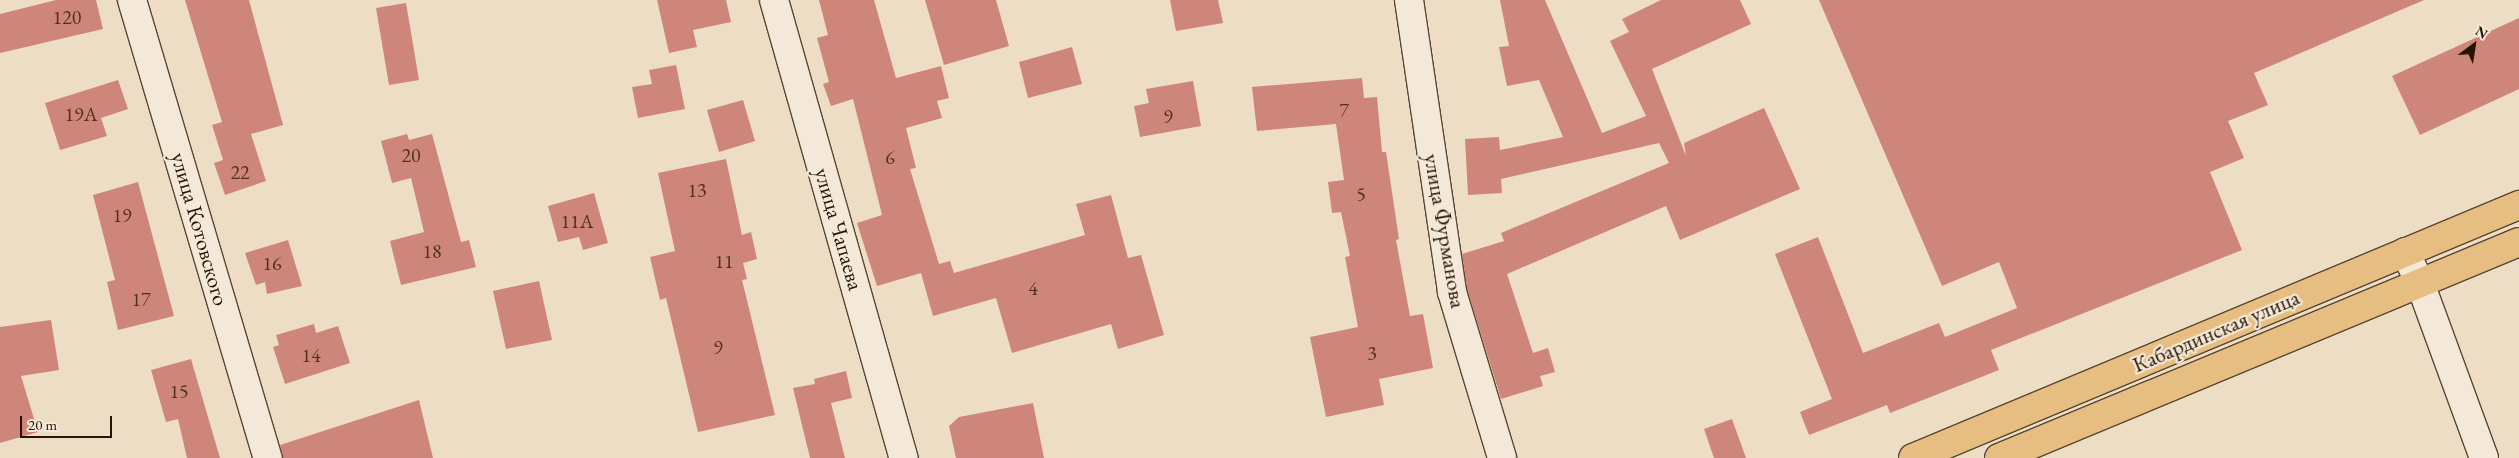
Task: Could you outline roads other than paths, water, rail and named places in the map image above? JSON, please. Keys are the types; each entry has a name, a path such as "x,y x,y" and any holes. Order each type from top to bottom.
{"main road":[{"name":"Кабардинская улица","path":"1913,458 2519,205"},
{"name":"Кабардинская улица","path":"2000,458 2519,242"}],"street":[{"name":"улица Котовского","path":"132,0 268,458"},
{"name":"улица Чапаева","path":"774,0 904,458"},
{"name":"улица Фурманова","path":"1408,0 1452,292 1502,458"},
{"path":"2405,252 2420,283 2484,458"}]}
